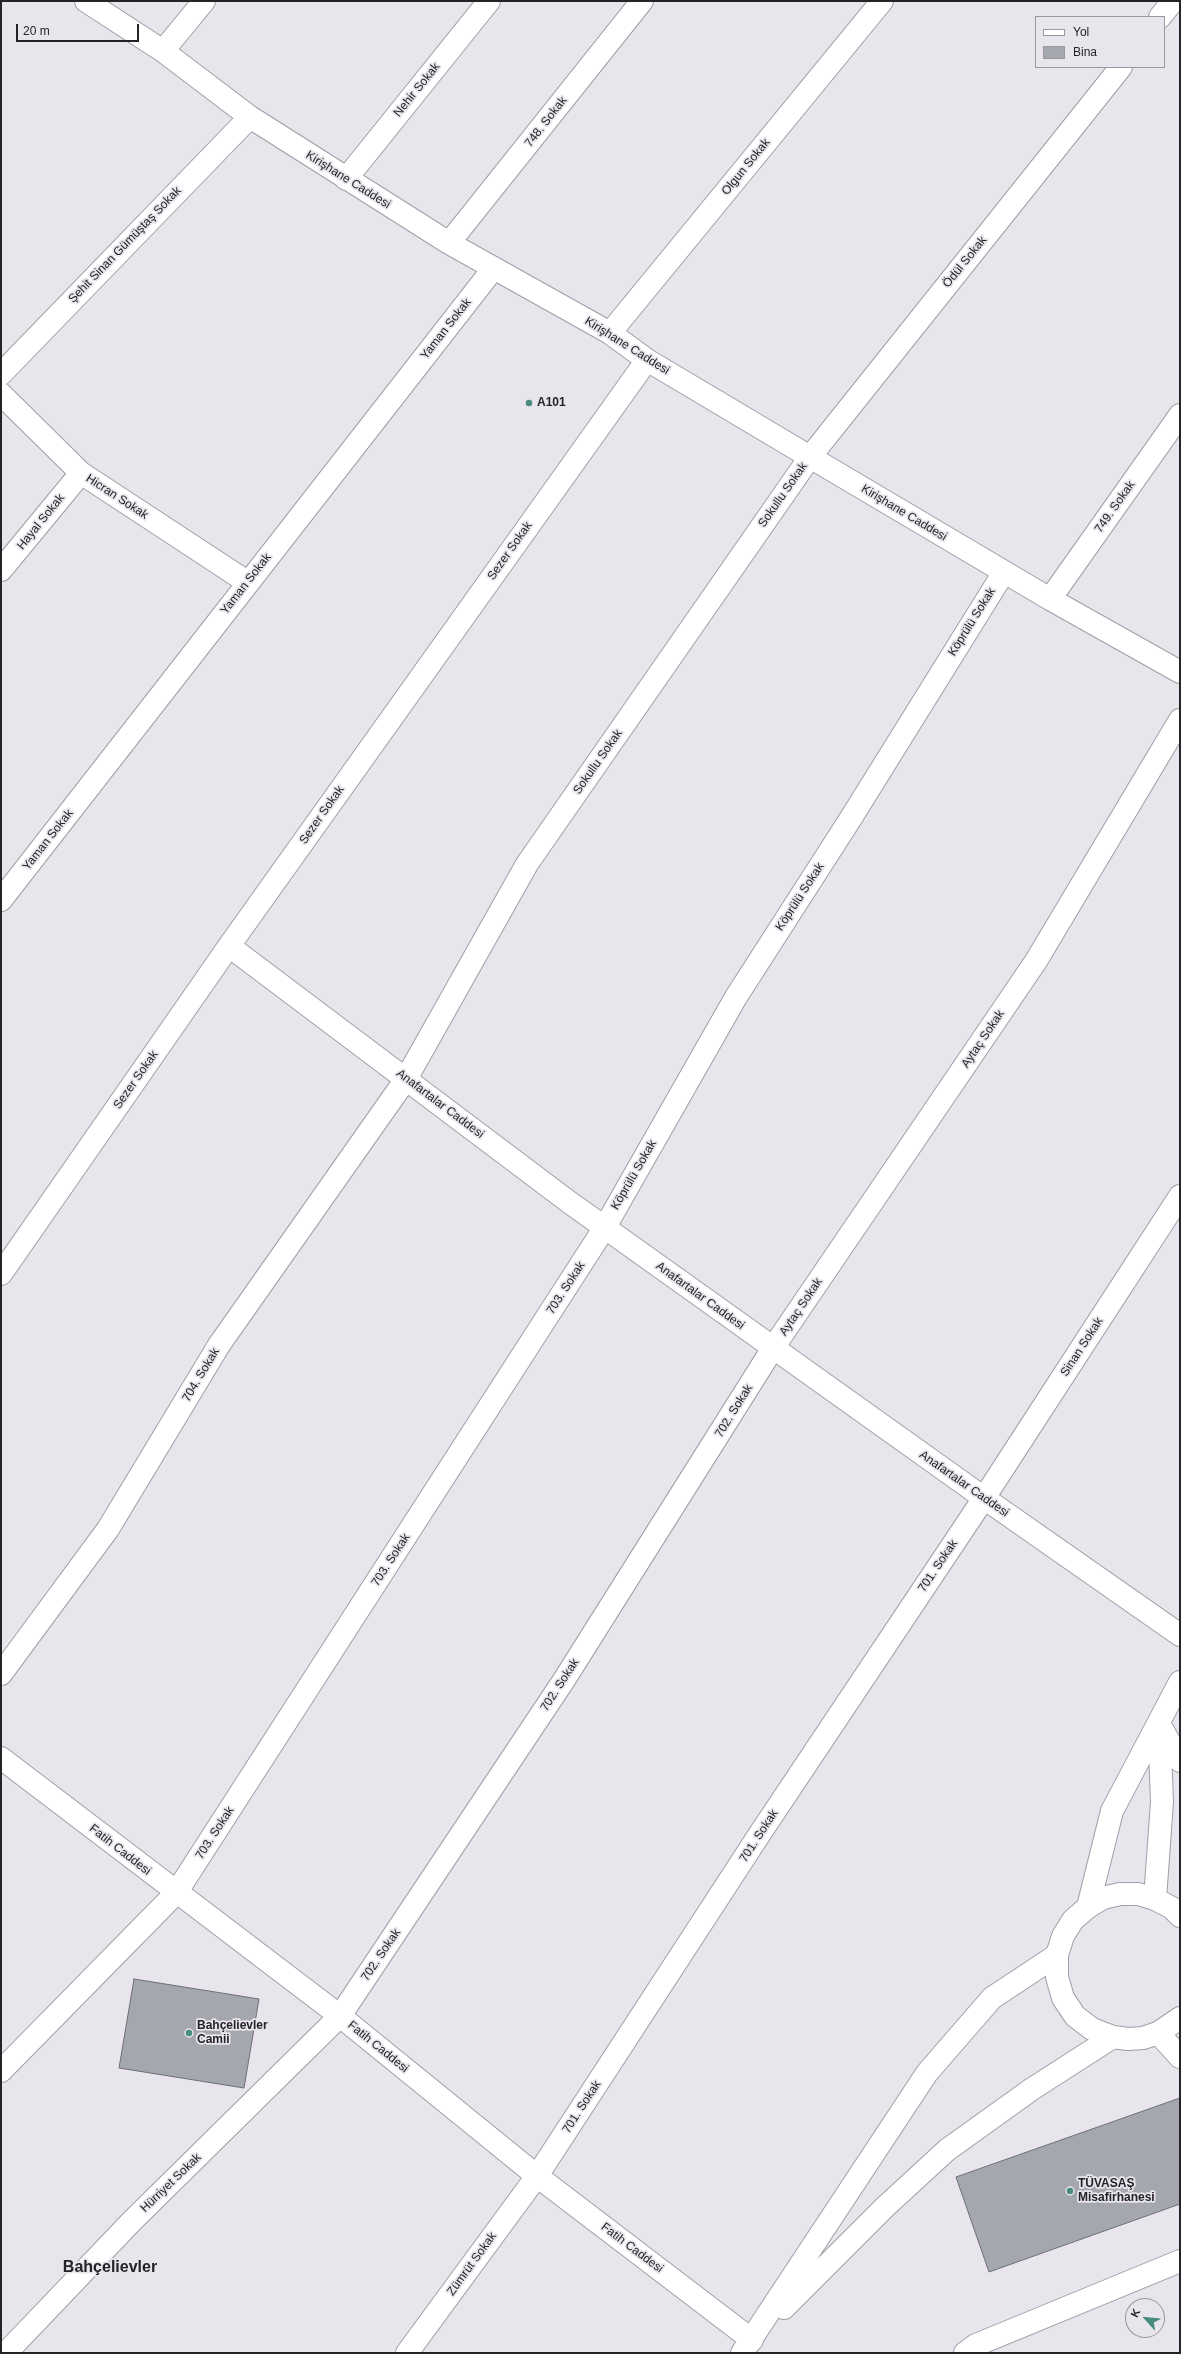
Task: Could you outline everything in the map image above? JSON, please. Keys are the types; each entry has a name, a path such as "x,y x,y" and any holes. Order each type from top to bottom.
{"street":[{"name":"Kirişhane Caddesi","path":"86,1 164,51 250,117 346,179 450,243 493,269 610,333 647,360 810,457 1050,599 1180,672"},
{"path":"164,51 204,1"},
{"name":"Nehir Sokak","path":"346,179 489,1"},
{"name":"748. Sokak","path":"450,243 642,1"},
{"name":"Olgun Sokak","path":"610,333 882,1"},
{"path":"1161,16 1173,1"},
{"name":"Ödül Sokak","path":"810,457 1120,68"},
{"name":"Şehit Sinan Gümüştaş Sokak","path":"1,374 250,117"},
{"name":"Yaman Sokak","path":"1,900 247,582 493,269"},
{"name":"Sezer Sokak","path":"1,1274 229,946 647,360"},
{"name":"Hicran Sokak","path":"1,394 81,473 247,582"},
{"name":"749. Sokak","path":"1050,599 1180,415"},
{"name":"Sokullu Sokak","path":"406,1079 527,864 810,457"},
{"name":"Hayal Sokak","path":"1,570 81,473"},
{"name":"Köprülü Sokak","path":"605,1227 736,997 851,818 1004,572"},
{"name":"Aytaç Sokak","path":"773,1348 1036,961 1180,720"},
{"name":"Anafartalar Caddesi","path":"229,946 605,1227 984,1498 1180,1635"},
{"name":"704. Sokak","path":"1,1674 108,1529 219,1345 406,1079"},
{"name":"Sinan Sokak","path":"984,1498 1180,1196"},
{"name":"703. Sokak","path":"1,2071 176,1893 605,1227"},
{"name":"702. Sokak","path":"340,2016 564,1680 773,1348"},
{"name":"701. Sokak","path":"537,2176 759,1835 984,1498"},
{"path":"1088,1907 1112,1811 1180,1682"},
{"path":"1158,1723 1180,1761"},
{"path":"1158,1723 1162,1802 1172,1907 1138,1894 1120,1894 1103,1898 1088,1907 1073,1920 1063,1936 1057,1955 1057,1977 1063,1998 1075,2016 1092,2029 1113,2037 1128,2039 1143,2038 1158,2033 1180,2018"},
{"name":"Fatih Caddesi","path":"3,1763 340,2016 747,2346"},
{"path":"747,2346 927,2074 992,1998 1057,1955"},
{"name":"Hürriyet Sokak","path":"6,2353 132,2221 340,2016"},
{"path":"1158,2033 1180,2057"},
{"path":"747,2346 885,2207 947,2150 1032,2090 1113,2037"},
{"name":"Zümrüt Sokak","path":"407,2353 537,2176"},
{"path":"965,2353 976,2345 1180,2261"}],"building":[{"name":"Bahçelievler Camii","path":"134,1979 259,1999 244,2088 119,2068"},
{"name":"TÜVASAŞ Misafirhanesi","path":"1180,2098 1180,2204 989,2272 956,2177"}],"place":[{"name":"A101","path":"529,403"},
{"name":"Bahçelievler Camii","path":"189,2033"},
{"name":"TÜVASAŞ Misafirhanesi","path":"1070,2191"}],"district":[{"name":"Bahçelievler","path":"110,2268"}]}
